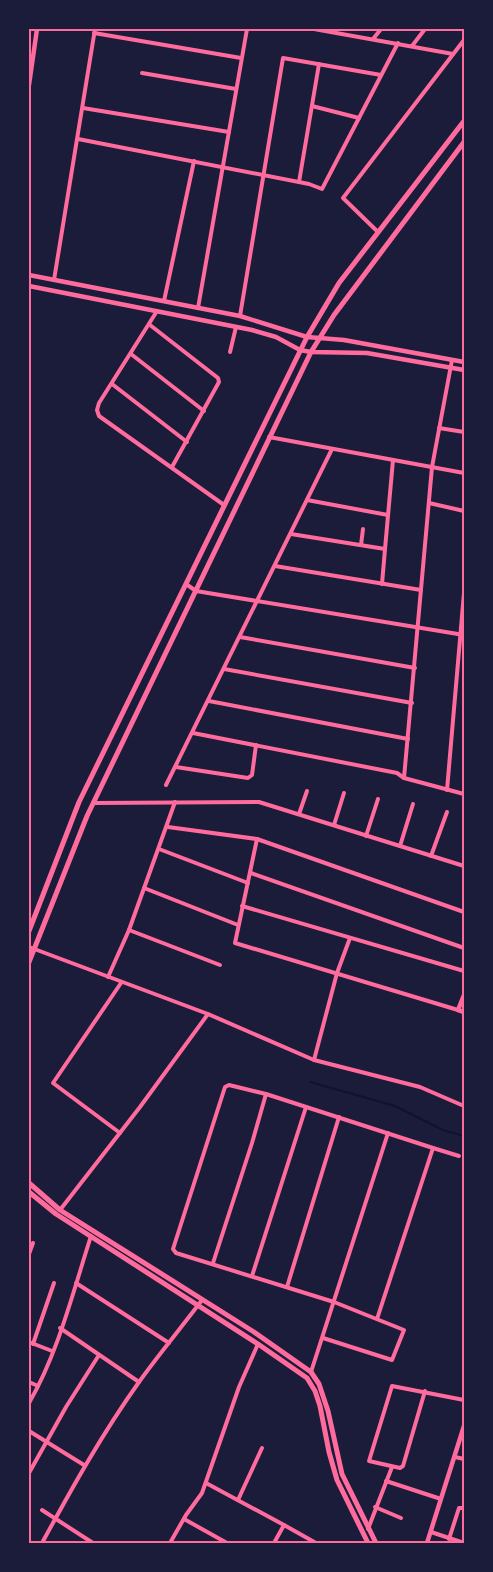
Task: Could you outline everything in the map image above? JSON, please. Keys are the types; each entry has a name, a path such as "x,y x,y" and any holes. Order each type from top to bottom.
{"main road":[{"path":"29,932 79,802 300,350 339,283 464,121"},
{"path":"29,962 31,948 93,803 311,352 345,299 464,142"},
{"path":"29,1183 60,1210 254,1332 311,1372 319,1384 328,1411 342,1474 376,1543"},
{"path":"29,1192 56,1214 258,1344 307,1378 316,1391 337,1480 368,1543"}],"street":[{"path":"29,84 37,29"},
{"path":"198,308 246,29"},
{"path":"314,29 329,30 453,54"},
{"path":"374,39 381,29"},
{"path":"412,46 425,29"},
{"path":"54,280 95,31 242,58"},
{"path":"378,232 343,198 464,40"},
{"path":"78,139 264,175 322,189 398,43"},
{"path":"240,316 283,58 381,75"},
{"path":"298,182 319,64"},
{"path":"142,73 236,89"},
{"path":"312,106 359,118"},
{"path":"83,108 229,132"},
{"path":"164,301 194,161"},
{"path":"29,275 240,316 307,337 321,337 464,362"},
{"path":"29,286 236,327 276,337 300,350 311,352 367,353 464,370"},
{"path":"157,311 150,325 99,403 97,410 99,416 224,505"},
{"path":"150,325 218,378 219,382 172,467"},
{"path":"230,352 236,327"},
{"path":"131,354 204,411"},
{"path":"404,778 432,467 452,360"},
{"path":"112,384 187,442"},
{"path":"439,428 464,432"},
{"path":"269,437 464,473"},
{"path":"166,785 332,449"},
{"path":"382,584 393,460"},
{"path":"307,500 388,514"},
{"path":"429,503 464,511"},
{"path":"361,545 363,529"},
{"path":"291,534 385,549"},
{"path":"275,566 421,590"},
{"path":"186,584 196,591 462,634"},
{"path":"447,790 462,634 464,593"},
{"path":"240,637 415,668"},
{"path":"224,669 412,703"},
{"path":"209,701 408,739"},
{"path":"193,733 397,773 404,778 464,794"},
{"path":"176,767 248,778 252,775 256,745"},
{"path":"299,814 308,791"},
{"path":"334,825 344,793"},
{"path":"366,836 378,799"},
{"path":"108,977 129,930 176,802"},
{"path":"93,803 259,802 464,866"},
{"path":"400,846 413,804"},
{"path":"432,856 447,812"},
{"path":"168,827 257,839 464,912"},
{"path":"257,839 235,943 464,1012"},
{"path":"159,849 248,883"},
{"path":"251,873 464,948"},
{"path":"144,888 238,924"},
{"path":"242,906 464,971"},
{"path":"129,930 220,965"},
{"path":"314,1060 337,973 350,938"},
{"path":"31,948 208,1014 314,1060 420,1087 464,1106"},
{"path":"120,1133 53,1083 121,983"},
{"path":"458,1010 464,996"},
{"path":"60,1210 208,1014"},
{"path":"322,1338 392,1360 404,1330 334,1302 176,1253 173,1249 225,1087 229,1085 266,1094 459,1156"},
{"path":"213,1263 266,1094"},
{"path":"252,1276 306,1107"},
{"path":"287,1287 338,1117"},
{"path":"311,1372 388,1133"},
{"path":"377,1319 433,1148"},
{"path":"29,1403 52,1351 91,1236"},
{"path":"29,1254 33,1243"},
{"path":"52,1351 31,1343 54,1283"},
{"path":"76,1283 169,1343"},
{"path":"42,1543 84,1465 139,1382 202,1300"},
{"path":"60,1328 139,1382"},
{"path":"170,1543 184,1519 197,1503 206,1483 239,1387 258,1344"},
{"path":"29,1473 100,1355"},
{"path":"29,1382 38,1386"},
{"path":"425,1391 403,1466 400,1468 371,1462 369,1459 390,1388 394,1385 425,1391 464,1400"},
{"path":"427,1543 464,1426"},
{"path":"29,1431 84,1465"},
{"path":"238,1500 262,1448"},
{"path":"455,1457 464,1459"},
{"path":"368,1529 392,1467"},
{"path":"386,1481 441,1499"},
{"path":"206,1483 316,1543"},
{"path":"375,1507 401,1518"},
{"path":"449,1538 459,1508 464,1508"},
{"path":"42,1510 93,1543"},
{"path":"184,1519 227,1543"},
{"path":"274,1543 284,1525"},
{"path":"431,1532 464,1543"},
{"path":"212,1543 216,1537"}],"waterway":[{"path":"310,1082 395,1106 443,1130 464,1136"}]}
